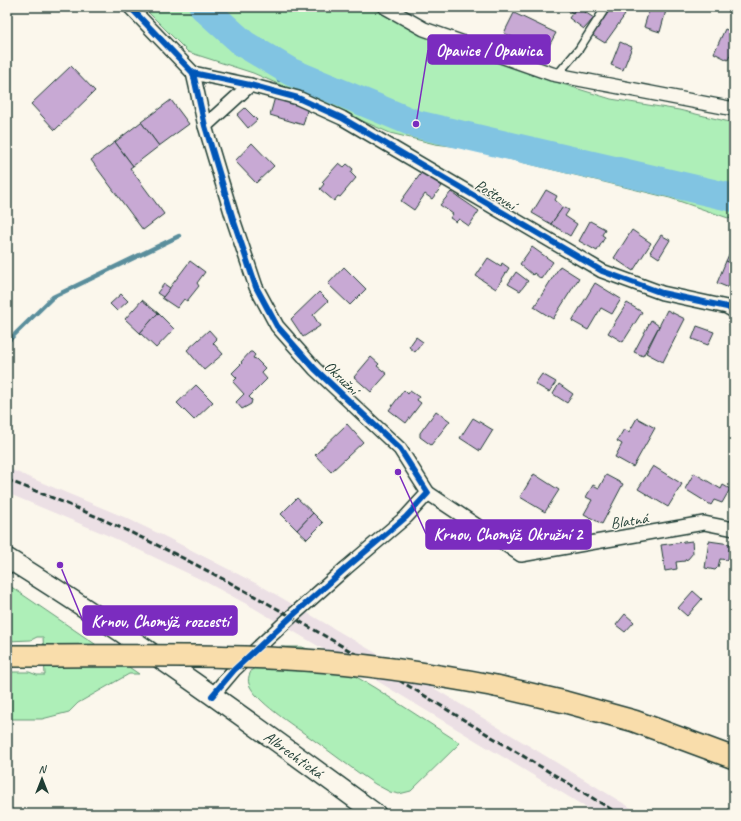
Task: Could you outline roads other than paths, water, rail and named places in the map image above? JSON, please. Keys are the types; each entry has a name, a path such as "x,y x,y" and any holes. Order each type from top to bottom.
{"main road":[{"name":"Albrechtická","path":"7,558 56,589 212,696 376,814"},
{"path":"7,656 225,656 298,660 403,670 496,686 565,702 634,722 734,758"}],"street":[{"path":"130,7 193,73"},
{"path":"385,7 424,29 557,75 734,109"},
{"name":"Poštovní","path":"193,73 250,85 298,98 342,118 602,271 662,293 727,307 734,310"},
{"name":"Okružní","path":"193,73 205,126 233,219 256,287 277,326 315,369 400,449 428,494"},
{"path":"205,126 250,85"},
{"path":"212,696 234,670 346,568 406,517 428,494"},
{"name":"Blatná","path":"428,494 521,555 704,524 734,529"}],"lane":[{"path":"557,75 579,49 606,7"}],"waterway":[{"path":"203,7 244,44 291,72 416,124 734,198"},
{"path":"279,80 291,72"},
{"path":"7,342 53,297 179,236"}],"railway":[{"path":"7,480 63,502 117,526 224,579 379,668 619,814"}],"place":[{"name":"Opavice / Opawica","path":"416,124"},
{"name":"Krnov, Chomýž, Okružní 2","path":"398,472"},
{"name":"Krnov, Chomýž, rozcestí","path":"60,565"}]}
